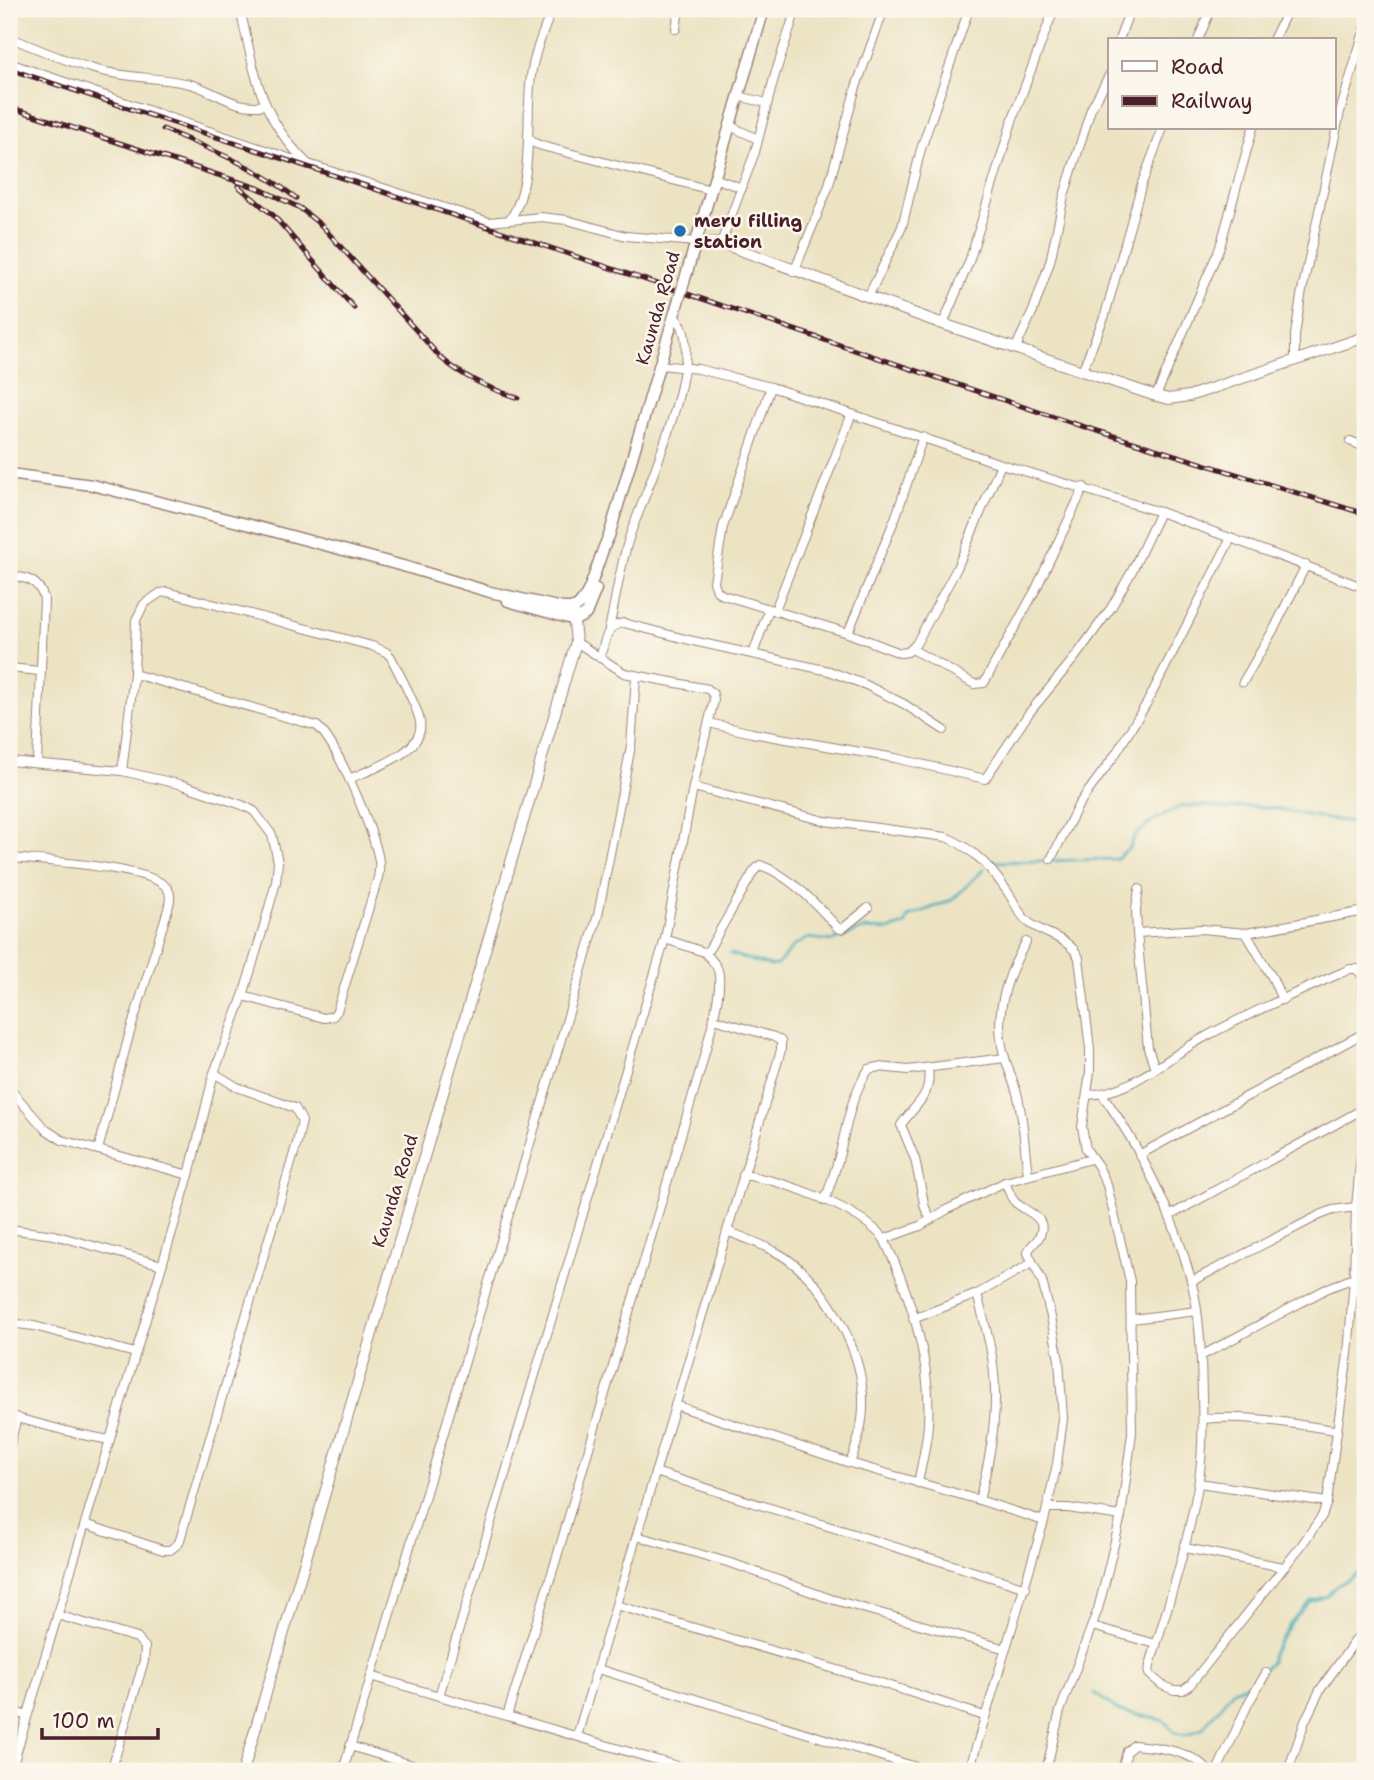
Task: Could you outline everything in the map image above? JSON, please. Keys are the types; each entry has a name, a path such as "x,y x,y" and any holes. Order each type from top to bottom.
{"main road":[{"name":"Kaunda Road","path":"575,620 583,617 589,610 607,554 609,536 764,9"},
{"path":"9,474 92,485 250,524 565,611 575,620"},
{"name":"Kaunda Road","path":"565,611 579,606 585,597 600,553 609,536"}],"street":[{"path":"240,9 257,84 265,105 282,136 308,164"},
{"path":"511,218 518,206 523,187 531,77 552,9"},
{"path":"676,29 679,9"},
{"path":"721,243 758,139 766,103 796,9"},
{"path":"794,272 828,188 856,87 884,9"},
{"path":"868,297 902,227 921,149 969,9"},
{"path":"943,324 969,262 1013,118 1054,9"},
{"path":"1120,38 1130,9"},
{"path":"1199,38 1211,9"},
{"path":"1274,38 1288,9"},
{"path":"1295,360 1295,335 1301,296 1340,112 1365,28"},
{"path":"9,37 95,69 189,84 211,90 221,99 241,106 265,105"},
{"path":"9,63 154,114 489,222 541,217 567,220 626,236 721,243 794,272 943,324 1169,399 1189,396 1365,337"},
{"path":"1015,349 1033,311 1050,262 1064,196 1091,109 1108,78"},
{"path":"738,96 766,103"},
{"path":"730,126 758,139"},
{"path":"1082,371 1105,315 1139,192 1162,130"},
{"path":"1156,396 1220,247 1252,130"},
{"path":"528,137 542,146 711,190"},
{"path":"714,178 742,188"},
{"path":"600,658 626,549 682,386 687,340 681,321 675,313"},
{"path":"660,365 739,378 771,387 851,416 1160,512 1365,589"},
{"path":"771,387 723,527 714,582 717,591 723,595 848,633 900,653 912,649 957,568 1001,464"},
{"path":"753,654 851,416"},
{"path":"848,633 902,502 923,437"},
{"path":"1350,440 1365,447"},
{"path":"912,649 974,684 984,683 1036,589 1084,488"},
{"path":"709,723 895,758 985,779 1028,713 1076,656 1111,608 1160,512"},
{"path":"1051,859 1079,804 1115,755 1148,701 1231,538"},
{"path":"1243,682 1306,565"},
{"path":"9,576 30,579 43,594 37,762"},
{"path":"122,771 134,674 136,620 144,604 160,593 167,592 380,649 391,657 419,719 420,732 409,749 349,779"},
{"name":"Kaunda Road","path":"243,1771 576,642 575,620"},
{"path":"609,629 624,623 829,671 848,677 904,704 944,730"},
{"path":"439,1696 665,939 693,787 714,700 711,691 624,673 576,642"},
{"path":"9,668 40,671"},
{"path":"134,674 317,726 324,732 349,779 376,848 380,868 337,1011 332,1016 324,1017 243,996"},
{"path":"343,1771 597,915 631,746 636,677"},
{"path":"9,761 122,771 183,785 242,805 254,811 272,835 278,862 276,882 243,996 214,1073 189,1175 11,1771"},
{"path":"693,787 825,821 946,837 975,852 999,881 1023,918 1076,950 1081,969 1090,1049 1082,1127 1086,1149 1107,1185 1130,1281 1132,1433 1121,1516 1092,1626 1060,1712 1046,1771"},
{"path":"9,858 70,863 128,872 162,883 170,894 168,909 97,1150"},
{"path":"704,952 711,948 754,871 760,865 776,872 811,900 838,928 842,929 868,908"},
{"path":"1139,889 1137,933 1148,1048 1155,1068"},
{"path":"1137,933 1202,929 1246,933 1365,911"},
{"path":"1246,933 1282,1000"},
{"path":"508,1716 714,1019 719,977 713,961 704,952 665,939"},
{"path":"1026,942 1014,962 1003,996 1000,1035 1018,1099 1028,1174"},
{"path":"1087,1095 1102,1094 1139,1080 1204,1037 1350,969 1357,970 1363,977 1365,1040"},
{"path":"576,1736 781,1050 781,1041 774,1037 714,1019"},
{"path":"1139,1155 1364,1033"},
{"path":"825,1201 840,1153 846,1121 869,1069 879,1067 908,1070 1005,1058"},
{"path":"928,1068 930,1081 926,1095 909,1111 901,1125 919,1170 925,1208 931,1219"},
{"path":"85,1524 163,1550 170,1550 179,1543 297,1143 302,1121 295,1108 237,1087 214,1073"},
{"path":"9,1088 45,1129 62,1140 189,1175"},
{"path":"1102,1094 1139,1155 1169,1216 1192,1281 1197,1311 1203,1419 1199,1483 1185,1548 1149,1674 1162,1685 1174,1690 1183,1690 1190,1685 1316,1525 1327,1502 1335,1430 1348,1354 1356,1207 1363,1164 1365,1110"},
{"path":"1169,1216 1365,1110"},
{"path":"884,1239 1005,1182 1091,1159"},
{"path":"743,1175 776,1181 825,1201 863,1219 884,1239 913,1319 927,1371 927,1436 918,1483"},
{"path":"969,1771 1044,1521 1057,1464 1063,1419 1059,1360 1045,1293 1042,1281 1028,1257 1028,1248 1040,1236 1042,1227 1039,1219 1014,1202 1005,1182"},
{"path":"1192,1281 1320,1215 1356,1207"},
{"path":"9,1228 54,1235 162,1265"},
{"path":"727,1231 786,1258 808,1278 839,1319 857,1362 863,1404 861,1430 850,1463"},
{"path":"913,1319 977,1294 1031,1263"},
{"path":"1201,1356 1316,1294 1354,1278"},
{"path":"977,1294 993,1365 995,1393 990,1448 979,1500"},
{"path":"1132,1319 1197,1311"},
{"path":"9,1322 33,1325 135,1353"},
{"path":"676,1405 850,1463 1044,1521"},
{"path":"9,1448 13,1416 110,1440"},
{"path":"1203,1419 1218,1417 1269,1421 1335,1430"},
{"path":"655,1472 1026,1588"},
{"path":"1199,1483 1327,1502"},
{"path":"1047,1508 1068,1508 1121,1516"},
{"path":"637,1536 734,1564 831,1599 1006,1649"},
{"path":"1185,1548 1283,1567"},
{"path":"616,1605 872,1680 984,1716"},
{"path":"58,1615 137,1638 145,1647 144,1661 111,1771"},
{"path":"1092,1626 1156,1644"},
{"path":"1288,1771 1305,1721 1320,1690 1365,1627"},
{"path":"598,1669 929,1771"},
{"path":"1217,1771 1249,1702 1266,1673"},
{"path":"371,1676 694,1771"},
{"path":"9,1710 27,1716"},
{"path":"1122,1771 1127,1751 1134,1745 1187,1756 1199,1761 1208,1771"},
{"path":"350,1746 432,1771"}],"waterway":[{"path":"992,862 1116,859 1152,821 1181,806 1272,808 1327,819 1365,823"},
{"path":"730,954 770,966 777,965 794,946 808,938 833,941 863,929 888,930 905,925 908,917 952,900 984,869"},
{"path":"1094,1693 1119,1711 1164,1721 1176,1733 1186,1735 1202,1729 1233,1690 1252,1682 1271,1662 1271,1655 1290,1624 1311,1601 1327,1596 1335,1587 1359,1572 1365,1558"}],"railway":[{"path":"9,69 1072,423 1365,514"},
{"path":"9,107 258,188 300,208 322,226 441,358 477,382 518,398"},
{"path":"163,129 248,167 296,198"},
{"path":"238,186 273,215 354,308"}],"place":[{"name":"meru filling station","path":"680,231"}]}
